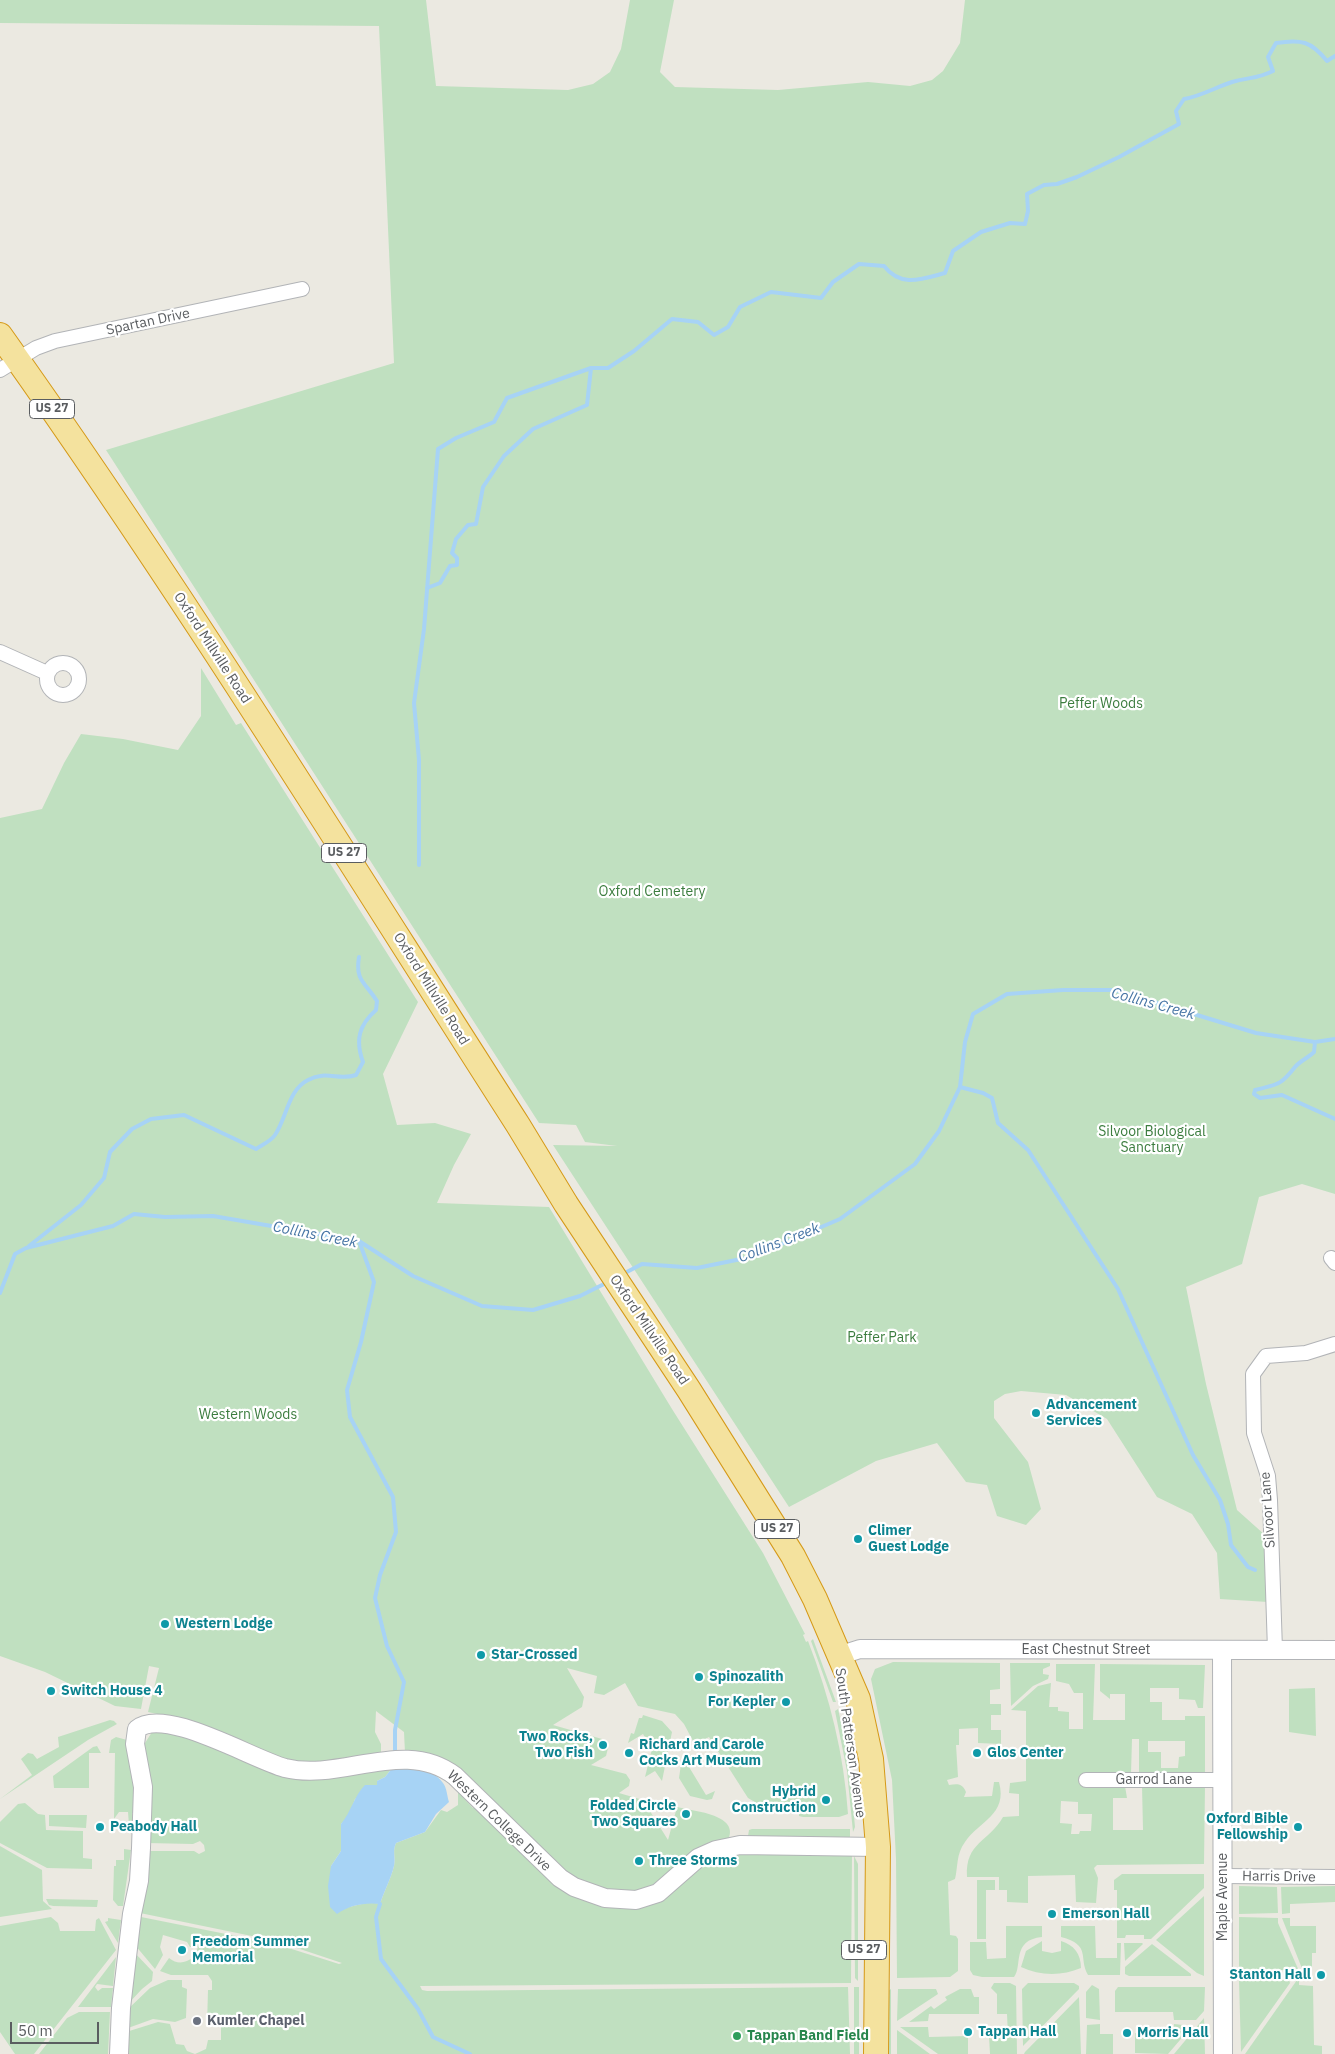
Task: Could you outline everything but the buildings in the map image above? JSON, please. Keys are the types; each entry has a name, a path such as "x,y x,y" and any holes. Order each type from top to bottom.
{"highway":[{"name":"Oxford Millville Road","path":"0,336 8,364 204,633 793,1556 815,1599 838,1656"},
{"name":"South Patterson Avenue","path":"838,1656 858,1699 871,1759 876,2054"},
{"name":"South Patterson Avenue","path":"864,2054 871,1847"}],"street":[{"name":"Spartan Drive","path":"8,364 36,348 55,341 302,289"},
{"path":"0,652 47,673"},
{"name":"Silvoor Lane","path":"1275,1650 1270,1500 1268,1476 1254,1433 1253,1374 1266,1356 1306,1353 1335,1344"},
{"name":"East Chestnut Street","path":"838,1656 860,1649 1335,1650"},
{"name":"Maple Avenue","path":"1222,1650 1223,2054"},
{"name":"Western College Drive","path":"119,2054 120,2008 140,1856 143,1787 136,1744 137,1729 143,1724 155,1722 176,1725 273,1764 303,1771 318,1772 411,1760 434,1764 455,1776 560,1878 574,1887 620,1901 647,1898 658,1893 698,1858 716,1850 740,1845 871,1847"},
{"name":"Garrod Lane","path":"1086,1780 1223,1780"},
{"name":"Harris Drive","path":"1223,1876 1335,1877"}],"green space":[{"path":"0,0 426,0 436,86 568,90 593,84 610,72 621,49 630,0 674,0 660,72 675,87 778,90 868,82 910,86 932,80 943,71 960,43 965,0 1335,0 1335,1194 1302,1184 1259,1197 1242,1264 1186,1287 1206,1384 1237,1510 1265,1535 1268,1602 1220,1599 1217,1553 1192,1514 1157,1497 1107,1419 1066,1395 1021,1391 1005,1394 994,1401 994,1418 1028,1462 1041,1509 1026,1525 997,1516 987,1485 966,1482 937,1443 876,1461 789,1507 553,1145 617,1146 585,1142 576,1125 539,1123 106,450 394,363 379,26 0,23"},
{"name":"Western Woods","path":"201,668 236,725 241,723 418,1002 383,1074 397,1125 435,1123 471,1134 454,1165 437,1203 549,1207 672,1409 763,1553 805,1634 803,1635 806,1642 808,1641 816,1662 835,1726 848,1814 839,1817 803,1817 799,1816 799,1806 760,1805 748,1798 709,1737 699,1742 693,1741 684,1724 675,1714 638,1706 625,1683 604,1695 594,1693 597,1676 567,1668 584,1697 582,1707 553,1725 602,1739 601,1746 608,1748 606,1756 591,1765 626,1774 630,1780 629,1786 619,1793 643,1800 668,1840 677,1807 712,1815 727,1824 730,1830 729,1838 653,1889 618,1895 572,1880 453,1766 405,1753 404,1732 376,1711 375,1732 381,1744 381,1753 368,1754 362,1759 298,1764 180,1719 148,1712 159,1668 149,1666 141,1709 115,1706 45,1672 0,1656 0,818 42,809 64,763 81,734 123,739 178,750 201,716"},
{"path":"813,1639 836,1702 833,1702 811,1641"},
{"path":"893,1662 1000,1663 1000,1689 990,1690 990,1704 1001,1704 1001,1715 991,1715 991,1730 1001,1730 1001,1744 978,1743 978,1728 959,1729 959,1745 956,1745 958,1777 947,1780 949,1785 957,1784 963,1787 966,1792 964,1797 992,1796 994,1782 999,1782 1001,1793 996,1810 962,1847 955,1879 948,1882 950,1935 956,1936 958,1939 958,1971 950,1977 897,1978 896,1859 892,1780 871,1679 875,1669"},
{"path":"1010,1663 1050,1663 1050,1666 1043,1669 1043,1674 1049,1675 1048,1679 1033,1686 1011,1706"},
{"path":"1056,1664 1095,1664 1093,1720 1125,1720 1125,1694 1110,1694 1110,1699 1100,1691 1100,1664 1205,1665 1203,1708 1198,1708 1195,1700 1179,1699 1179,1688 1150,1688 1150,1702 1162,1702 1162,1720 1185,1720 1185,1716 1205,1716 1205,1775 1139,1774 1139,1739 1132,1739 1131,1774 1125,1786 1127,1798 1113,1798 1113,1830 1143,1830 1142,1786 1205,1786 1204,1864 1097,1865 1094,1868 1098,1878 1096,1903 1076,1902 1075,1875 1028,1876 1028,1903 1007,1902 1007,1890 999,1890 999,1877 967,1877 967,1865 970,1856 979,1843 1003,1817 1019,1816 1019,1794 1009,1793 1010,1783 1026,1781 1026,1711 1011,1710 1038,1686 1051,1683 1049,1707 1058,1707 1058,1711 1069,1712 1069,1729 1083,1729 1083,1693 1074,1693 1069,1684 1056,1681","holes":["1148,1741 1185,1741 1185,1756 1179,1757 1178,1768 1161,1768 1161,1752 1148,1752","1061,1801 1078,1802 1078,1814 1092,1814 1091,1831 1080,1831 1079,1834 1071,1834 1072,1824 1060,1823"]},
{"path":"1315,1688 1316,1736 1289,1732 1289,1689"},
{"path":"838,1709 848,1753 855,1827 853,1832 847,1771 835,1711"},
{"path":"643,1715 662,1721 672,1732 662,1781 655,1771 645,1777 652,1749 643,1734 628,1743 631,1733 634,1734 639,1718 642,1718"},
{"path":"110,1720 117,1724 88,1740 0,1799 32,1775 21,1759 28,1753 33,1754 37,1759 59,1747 58,1737"},
{"path":"170,1730 268,1769 365,1773 374,1769 393,1767 385,1777 377,1781 377,1785 355,1799 350,1814 341,1824 341,1851 331,1866 345,1908 370,1902 380,1904 394,1866 396,1843 425,1832 441,1810 447,1812 458,1805 458,1792 473,1808 479,1808 501,1831 619,1906 726,1852 852,1853 851,1983 420,1986 422,1990 427,1991 848,1987 850,2054 195,2054 206,2049 208,2040 221,2040 221,2026 207,2025 208,1990 212,1990 212,1981 208,1975 171,1975 160,1971 169,1958 175,1962 188,1961 194,1957 198,1947 190,1947 187,1942 163,1935 160,1947 163,1955 155,1969 135,1945 141,1917 276,1944 339,1964 342,1963 276,1941 140,1913 145,1851 194,1851 199,1854 205,1851 204,1845 200,1841 193,1844 146,1843 145,1743 152,1732"},
{"path":"116,1737 127,1740 133,1762 137,1813 132,1813 132,1826 129,1826 128,1812 119,1812 114,1819 115,1753 109,1753 111,1740"},
{"path":"97,1746 101,1753 89,1753 89,1788 54,1788 53,1776"},
{"path":"687,1754 694,1756 686,1762 706,1795 715,1791 712,1799 707,1800 690,1796 679,1778 682,1757"},
{"path":"25,1803 38,1814 45,1815 46,1830 83,1831 83,1858 92,1859 92,1869 47,1868 0,1843 0,1822 18,1804"},
{"path":"49,1815 87,1815 86,1828 49,1826"},
{"path":"850,1829 850,1841 748,1836 749,1830"},
{"path":"0,1846 42,1870 43,1901 52,1909 0,1917"},
{"path":"124,1849 131,1850 123,1906 118,1906 113,1900 114,1866 116,1866 116,1860 124,1860"},
{"path":"854,1856 858,1864 858,1981 855,1978"},
{"path":"1122,1874 1204,1874 1204,1888 1151,1939 1144,1939 1144,1935 1126,1935 1125,1938 1117,1938 1117,1890 1114,1890 1114,1880"},
{"path":"977,1880 995,1880 995,1890 986,1890 986,1939 977,1939"},
{"path":"1239,1886 1277,1887 1278,1913 1239,1914"},
{"path":"1335,1886 1335,1902 1290,1904 1290,1913 1282,1914 1281,1887"},
{"path":"1204,1896 1204,1976 1197,1973 1156,1940"},
{"path":"46,1899 98,1900 97,1907 53,1906 49,1905"},
{"path":"51,1917 58,1923 60,1931 95,1931 96,1920 99,1918 116,1950 34,2054 15,2054 0,2032 0,1926"},
{"path":"1239,1917 1278,1918 1278,1923 1299,1971 1299,1976 1284,1976 1284,1970 1251,1970 1251,1976 1239,1976"},
{"path":"108,1918 121,1920 118,1943 105,1922 108,1921"},
{"path":"1282,1918 1290,1918 1290,1926 1316,1926 1316,1953 1312,1953 1312,1969 1303,1971"},
{"path":"1006,1926 1042,1926 1042,1937 1032,1939 1022,1948 1017,1972 1014,1977 982,1977 973,1975 970,1970 970,1942 986,1942 987,1959 1006,1958"},
{"path":"1061,1926 1095,1926 1096,1958 1117,1958 1117,1943 1121,1943 1120,1975 1088,1975 1081,1948 1071,1940 1061,1937"},
{"path":"1042,1941 1042,1951 1052,1953 1061,1951 1061,1941 1070,1945 1078,1954 1081,1968 1059,1974 1051,1974 1021,1967 1026,1951"},
{"path":"1124,1943 1142,1943 1143,1944 1125,1961"},
{"path":"1152,1944 1191,1974 1191,1976 1129,1976 1125,1974 1125,1967"},
{"path":"134,1952 153,1972 152,1981 128,2004"},
{"path":"116,1957 113,1986 97,1984 95,1987 98,1991 102,1988 113,1988 111,2007 78,2007"},
{"path":"168,1980 182,1980 182,1987 187,1989 186,2018 175,2022 153,2019 128,2028 127,2010 150,1988"},
{"path":"1239,1980 1289,1980 1290,1983 1241,2052"},
{"path":"1297,1980 1299,1980 1299,1985 1313,1986 1314,2045 1322,2046 1322,2054 1245,2054"},
{"path":"994,1983 1010,1983 1016,1986 1017,2054 990,2054 989,2036 1008,2036 1007,2014 997,2014 997,1994 991,1988"},
{"path":"1028,1983 1074,1983 1079,1986 1079,1989 1023,2046 1022,1989"},
{"path":"1092,1985 1099,1989 1100,2020 1086,2018 1086,1992"},
{"path":"854,1987 859,1987 859,2054 854,2054"},
{"path":"1118,1987 1205,1987 1204,2011 1196,2020 1174,2020 1173,2012 1115,2012 1115,1991"},
{"path":"891,1989 891,2054 881,2054 885,1993"},
{"path":"898,1989 936,1989 938,1994 897,2021"},
{"path":"960,1989 971,1989 974,1997 979,1997 979,2014 929,2014 928,2021 909,2022 931,2006 934,2009 947,2000 945,1997"},
{"path":"1079,1997 1081,2054 1024,2054 1025,2052"},
{"path":"79,2012 110,2012 108,2054 39,2054 67,2018"},
{"path":"1204,2018 1205,2054 1174,2054"},
{"path":"158,2022 170,2024 176,2044 184,2045 187,2051 195,2054 125,2054 126,2032"},
{"path":"1100,2024 1100,2034 1113,2034 1113,2054 1086,2054 1087,2025"},
{"path":"1174,2024 1192,2026 1168,2054 1135,2053 1135,2033 1174,2033"},
{"path":"900,2027 928,2027 929,2037 968,2036 968,2054 938,2054"},
{"path":"897,2030 930,2054 897,2054"}],"water":[{"path":"393,1767 420,1769 433,1774 444,1785 449,1802 436,1814 425,1832 396,1843 394,1866 380,1904 358,1905 347,1908 337,1914 330,1907 328,1886 331,1866 341,1851 341,1824 365,1785 377,1785 377,1781 385,1777"}],"waterway":[{"path":"419,865 419,760 414,703 424,629 438,449 456,438 494,422 507,398 591,368 608,368 634,351 672,319 698,322 714,335 728,327 740,307 771,292 821,298 833,282 859,264 884,266 897,277 912,280 945,273 953,251 981,232 1010,223 1025,224 1028,211 1027,194 1044,185 1057,184 1077,177 1119,157 1179,124 1176,111 1184,99 1197,96 1232,82 1257,77 1273,71 1268,57 1276,43 1292,41 1305,43 1316,49 1327,61 1335,56"},
{"path":"427,588 440,583 450,566 457,565 457,558 452,553 456,539 468,525 476,524 483,487 504,456 533,429 587,405 591,368"},
{"path":"29,1246 81,1205 104,1178 110,1152 132,1129 151,1119 184,1115 256,1149 275,1135 292,1097 301,1084 321,1076 350,1077 356,1075 363,1062 359,1047 360,1033 366,1021 376,1010 377,1001 362,981 358,971 359,957"},
{"name":"Collins Creek","path":"623,1274 642,1264 697,1268 751,1257 840,1219 915,1164 939,1131 960,1087 965,1042 973,1014 1007,994 1063,990 1115,990 1256,1033 1315,1042 1335,1039"},
{"path":"1315,1042 1314,1052 1297,1065 1286,1078 1274,1085 1255,1090 1254,1094 1260,1098 1282,1095 1335,1119"},
{"path":"960,1087 983,1093 992,1098 998,1123 1028,1150 1118,1289 1193,1455 1220,1500 1228,1524 1231,1545 1248,1567 1255,1570"},
{"name":"Collins Creek","path":"0,1293 15,1254 26,1248 113,1226 134,1214 165,1217 213,1216 359,1241 413,1276 482,1306 533,1310 580,1296 608,1282"},
{"path":"359,1241 374,1282 361,1342 347,1390 350,1417 393,1497 396,1532 380,1575 375,1598 387,1646 404,1682 395,1730 395,1756"},
{"path":"380,1904 376,1917 381,1959 418,2009 433,2037 470,2054"}],"place":[{"name":"Advancement Services","path":"1036,1413"},
{"name":"Climer Guest Lodge","path":"858,1539"},
{"name":"Western Lodge","path":"165,1624"},
{"name":"Star-Crossed","path":"481,1655"},
{"name":"Spinozalith","path":"699,1677"},
{"name":"Switch House 4","path":"51,1691"},
{"name":"For Kepler","path":"786,1702"},
{"name":"Two Rocks, Two Fish","path":"603,1745"},
{"name":"Richard and Carole Cocks Art Museum","path":"629,1753"},
{"name":"Glos Center","path":"977,1753"},
{"name":"Hybrid Construction","path":"826,1800"},
{"name":"Folded Circle Two Squares","path":"686,1814"},
{"name":"Peabody Hall","path":"100,1827"},
{"name":"Oxford Bible Fellowship","path":"1298,1827"},
{"name":"Three Storms","path":"639,1861"},
{"name":"Emerson Hall","path":"1052,1914"},
{"name":"Freedom Summer Memorial","path":"182,1950"},
{"name":"Stanton Hall","path":"1321,1975"},
{"name":"Kumler Chapel","path":"197,2021"},
{"name":"Tappan Hall","path":"968,2032"},
{"name":"Morris Hall","path":"1127,2033"},
{"name":"Tappan Band Field","path":"737,2036"}],"park label":[{"name":"Peffer Woods","path":"1101,704"},
{"name":"Oxford Cemetery","path":"652,892"},
{"name":"Silvoor Biological Sanctuary","path":"1152,1140"},
{"name":"Peffer Park","path":"882,1338"}]}
